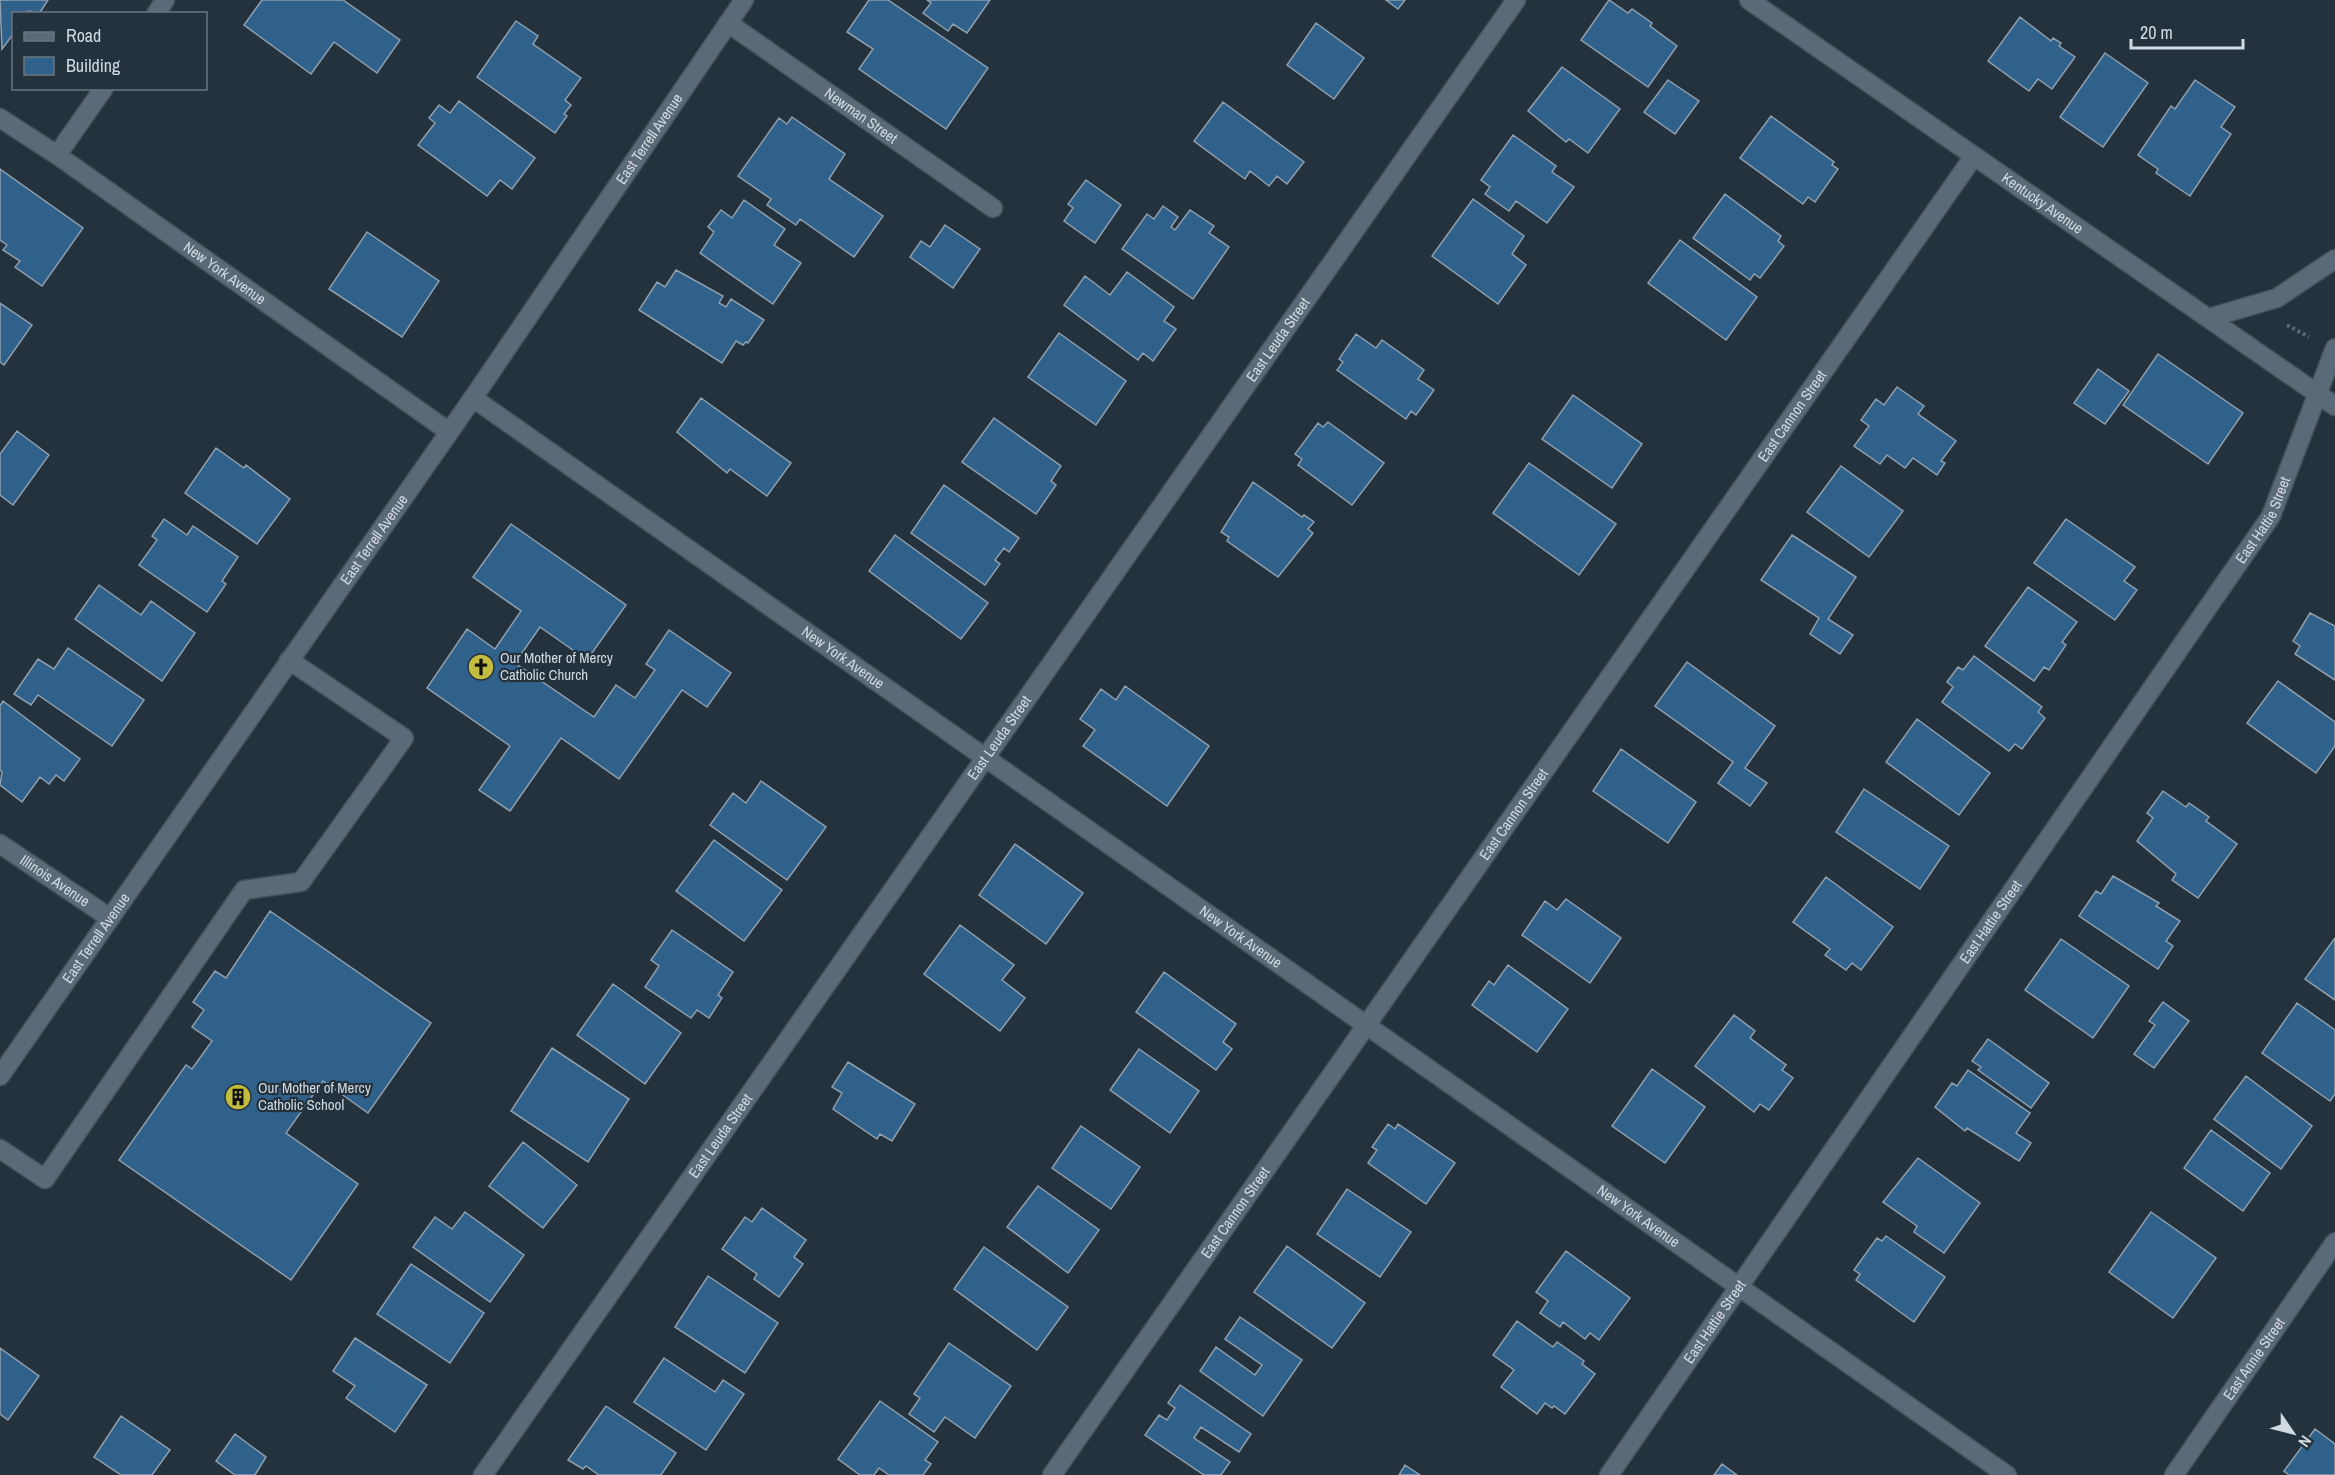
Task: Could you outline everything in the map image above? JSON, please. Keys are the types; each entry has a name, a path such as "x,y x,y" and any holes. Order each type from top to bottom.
{"street":[{"name":"East Terrell Avenue","path":"0,1076 473,398 744,0"},
{"name":"East Leuda Street","path":"483,1475 1516,0"},
{"name":"Kentucky Avenue","path":"1749,0 2335,406"},
{"name":"Newman Street","path":"728,23 993,208"},
{"path":"57,155 103,90"},
{"name":"New York Avenue","path":"0,118 57,155 448,431"},
{"name":"East Cannon Street","path":"1052,1475 1974,156"},
{"path":"2209,318 2277,298 2335,259"},
{"name":"East Hattie Street","path":"1609,1475 2271,516 2335,348"},
{"name":"New York Avenue","path":"473,398 2007,1475"},
{"path":"0,1149 45,1179 244,890 301,882 404,738 289,660"},
{"name":"Illinois Avenue","path":"0,844 110,918"},
{"name":"East Annie Street","path":"2174,1475 2335,1242"}],"building":[{"path":"0,0 48,0 40,12 12,12 12,36 2,49"},
{"path":"262,0 343,0 400,40 377,73 334,42 311,74 244,25"},
{"path":"869,0 888,0 988,68 946,129 859,69 873,49 847,32"},
{"path":"927,0 990,0 967,33 953,24 948,31 923,13 931,3"},
{"path":"1386,0 1405,0 1398,9"},
{"path":"1609,0 1628,13 1632,9 1652,23 1650,26 1677,46 1648,87 1581,40"},
{"path":"2020,17 2051,41 2053,38 2061,43 2059,46 2075,57 2052,89 2038,79 2029,91 1988,61"},
{"path":"516,21 538,36 533,44 581,78 565,100 571,105 564,114 567,116 555,133 477,77"},
{"path":"1316,23 1364,58 1334,99 1287,65"},
{"path":"2105,53 2148,83 2103,147 2060,117"},
{"path":"1562,67 1620,109 1588,153 1569,139 1566,142 1528,111"},
{"path":"1668,80 1699,101 1675,134 1644,112"},
{"path":"2195,80 2235,107 2221,127 2231,134 2190,196 2156,173 2158,169 2138,155 2171,106 2175,109"},
{"path":"459,101 535,158 512,189 500,180 487,196 418,145 435,123 429,118 439,105 450,113"},
{"path":"1223,102 1304,162 1287,184 1277,176 1269,186 1250,171 1245,179 1194,141"},
{"path":"1771,116 1834,162 1832,165 1838,169 1815,202 1808,197 1803,204 1740,158"},
{"path":"792,117 845,154 829,179 883,216 854,257 800,219 796,225 767,205 771,199 738,176 779,118 787,124"},
{"path":"1513,135 1556,166 1552,172 1574,187 1547,223 1516,201 1509,211 1485,194 1490,187 1481,180"},
{"path":"0,169 83,228 42,286 15,267 20,261 3,250 7,245 0,240"},
{"path":"1086,180 1121,205 1095,243 1064,221 1073,208 1068,204"},
{"path":"1725,194 1781,236 1778,241 1784,246 1760,278 1754,274 1750,280 1693,238"},
{"path":"1473,199 1524,236 1512,254 1526,265 1498,304 1432,256"},
{"path":"744,200 785,229 774,245 801,263 773,304 700,253 714,232 708,227 721,210 732,218"},
{"path":"1163,206 1178,217 1171,227 1175,230 1190,210 1214,226 1209,233 1229,247 1193,299 1122,249 1147,214 1154,219"},
{"path":"945,225 980,249 953,288 910,257 921,241 930,247"},
{"path":"367,232 439,281 402,337 329,289"},
{"path":"1680,240 1757,297 1726,340 1648,283"},
{"path":"676,270 723,296 719,303 726,307 731,299 764,320 748,343 743,345 736,341 722,363 639,310 657,282 665,287"},
{"path":"1127,272 1174,307 1164,321 1176,329 1153,361 1143,353 1138,360 1064,305 1085,276 1110,295"},
{"path":"0,303 32,325 4,365 0,362"},
{"path":"1059,333 1126,381 1096,425 1028,377"},
{"path":"1356,334 1376,348 1382,340 1424,370 1418,379 1434,390 1416,415 1411,411 1406,419 1337,370 1343,362 1339,359"},
{"path":"2158,354 2243,413 2208,464 2123,405"},
{"path":"2098,369 2129,391 2105,424 2074,403"},
{"path":"1897,387 1924,406 1918,414 1956,441 1941,461 1945,463 1937,475 1913,458 1905,468 1887,455 1880,464 1854,446 1869,426 1861,420 1876,399 1884,405"},
{"path":"1573,395 1642,444 1612,488 1542,439"},
{"path":"701,398 791,463 767,496 730,469 727,473 677,432"},
{"path":"994,418 1061,466 1051,481 1056,485 1036,514 962,462"},
{"path":"1328,422 1384,463 1352,505 1298,465 1302,459 1295,454 1318,423 1323,427"},
{"path":"17,431 49,455 13,505 0,495 0,454"},
{"path":"216,448 244,468 246,465 290,499 257,544 185,493"},
{"path":"1529,463 1616,524 1579,575 1493,513"},
{"path":"1841,466 1903,511 1869,557 1807,512"},
{"path":"1253,482 1302,517 1304,515 1314,522 1308,529 1313,533 1278,577 1227,541 1229,537 1221,532"},
{"path":"944,485 1019,538 1009,552 1004,548 995,560 1000,564 985,585 911,533"},
{"path":"164,519 187,535 193,526 238,557 222,581 226,584 207,612 139,565 157,540 152,536"},
{"path":"2066,519 2135,567 2124,581 2137,590 2115,620 2034,563"},
{"name":"Our Mother of Mercy Catholic Church","path":"511,524 626,605 587,660 540,627 515,663 594,717 616,685 635,698 655,670 646,664 669,630 731,673 707,707 682,690 619,779 561,738 510,811 479,790 510,746 427,688 467,629 495,649 521,611 473,577"},
{"path":"895,535 988,603 961,639 869,571"},
{"path":"1792,535 1856,577 1828,619 1853,635 1840,654 1810,634 1819,618 1761,580"},
{"path":"99,585 141,615 151,601 195,633 162,681 75,619"},
{"path":"2028,587 2077,622 2062,642 2066,645 2049,670 2044,667 2034,681 1985,646"},
{"path":"2310,613 2335,626 2335,680 2295,654 2300,646 2293,641"},
{"path":"68,648 144,700 112,746 38,695 31,705 14,694 38,659 54,669"},
{"path":"1974,656 2042,707 2038,712 2045,718 2022,749 2015,744 2009,751 1942,702 1953,687 1947,682 1958,667 1963,670"},
{"path":"1687,662 1775,726 1745,768 1767,783 1750,806 1718,783 1733,762 1655,706"},
{"path":"2278,681 2335,722 2335,746 2316,773 2247,723"},
{"path":"1125,686 1209,746 1167,806 1083,746 1095,730 1080,719 1101,689 1116,700"},
{"path":"3,701 80,759 64,781 56,775 49,784 40,777 22,802 0,785 2,772 0,770 0,706"},
{"path":"1917,719 1990,773 1959,815 1886,762"},
{"path":"1621,749 1696,802 1668,843 1593,791"},
{"path":"761,781 826,827 787,880 710,825 733,793 746,803"},
{"path":"1864,789 1949,846 1920,889 1836,832"},
{"path":"2163,791 2186,807 2189,803 2209,817 2206,821 2237,844 2198,898 2172,880 2176,874 2137,841 2153,818 2147,813"},
{"path":"714,840 782,890 744,941 676,891"},
{"path":"1015,844 1083,893 1046,944 979,895"},
{"path":"2113,876 2159,903 2156,906 2180,921 2166,941 2173,946 2158,969 2079,916 2096,891 2101,894"},
{"path":"1826,877 1893,927 1861,970 1852,963 1846,970 1825,955 1830,949 1793,922"},
{"path":"1566,899 1621,938 1590,983 1522,935 1545,901 1557,910"},
{"name":"Our Mother of Mercy Catholic School","path":"270,911 431,1023 368,1113 323,1081 286,1133 358,1184 291,1280 119,1160 186,1065 192,1069 212,1041 192,1027 204,1010 193,1002 215,971 226,978"},
{"path":"960,925 1014,965 1002,980 1025,998 1000,1031 924,974"},
{"path":"672,930 733,972 718,995 722,998 709,1018 697,1010 691,1018 645,987 659,966 651,960"},
{"path":"2335,938 2335,1000 2305,979"},
{"path":"2061,939 2129,986 2093,1038 2025,990"},
{"path":"1508,965 1568,1009 1537,1052 1472,1005 1489,981 1494,985"},
{"path":"1164,972 1236,1024 1223,1042 1232,1049 1216,1070 1136,1012"},
{"path":"613,984 681,1033 645,1084 577,1035"},
{"path":"2163,1002 2189,1021 2154,1068 2134,1054 2155,1025 2149,1021"},
{"path":"2297,1003 2335,1030 2335,1094 2330,1101 2262,1053"},
{"path":"1734,1015 1755,1031 1750,1038 1786,1065 1782,1070 1793,1078 1769,1110 1760,1104 1754,1112 1695,1066"},
{"path":"1988,1039 2049,1083 2031,1108 1978,1070 1981,1067 1972,1061"},
{"path":"552,1048 629,1099 588,1162 511,1111"},
{"path":"1139,1049 1199,1091 1170,1133 1110,1090"},
{"path":"848,1062 915,1104 892,1141 880,1134 877,1139 833,1109 842,1093 832,1087"},
{"path":"1652,1069 1705,1107 1665,1163 1612,1126"},
{"path":"1968,1070 2030,1113 2016,1133 2031,1143 2019,1161 1967,1128 1965,1131 1935,1107 1952,1083 1957,1086"},
{"path":"2246,1076 2312,1126 2281,1169 2214,1119"},
{"path":"1388,1124 1395,1129 1398,1124 1455,1163 1426,1204 1368,1163 1377,1150 1372,1147"},
{"path":"1081,1126 1140,1167 1111,1209 1052,1168"},
{"path":"2211,1130 2270,1173 2243,1211 2184,1168"},
{"path":"523,1142 577,1185 543,1228 489,1186"},
{"path":"1918,1158 1980,1203 1944,1253 1914,1232 1917,1226 1883,1202"},
{"path":"1038,1186 1099,1230 1068,1273 1007,1227"},
{"path":"1347,1189 1411,1232 1380,1277 1317,1234"},
{"path":"762,1208 806,1240 794,1257 803,1264 779,1297 754,1279 757,1274 722,1249 745,1217 752,1222"},
{"path":"465,1212 524,1255 490,1302 413,1247 435,1217 452,1229"},
{"path":"2151,1212 2216,1258 2173,1318 2109,1272"},
{"path":"1886,1236 1945,1277 1914,1322 1856,1280 1860,1274 1854,1270 1877,1238 1882,1241"},
{"path":"1287,1246 1365,1303 1332,1348 1254,1292"},
{"path":"984,1247 1068,1307 1037,1350 954,1289"},
{"path":"1566,1251 1630,1298 1599,1340 1590,1333 1585,1339 1563,1322 1560,1327 1540,1313 1548,1301 1536,1292"},
{"path":"411,1264 484,1313 450,1363 377,1314"},
{"path":"708,1276 778,1323 745,1373 675,1327"},
{"path":"1240,1317 1302,1360 1263,1416 1200,1371 1216,1347 1255,1375 1262,1365 1225,1339"},
{"path":"1517,1321 1553,1347 1557,1342 1584,1361 1582,1364 1595,1374 1565,1414 1545,1403 1537,1414 1501,1387 1514,1370 1493,1355"},
{"path":"355,1338 427,1385 395,1432 346,1398 355,1386 333,1371"},
{"path":"949,1343 1011,1386 975,1438 945,1417 934,1432 909,1414 920,1398 914,1394"},
{"path":"0,1348 39,1376 8,1420 0,1414"},
{"path":"664,1358 715,1392 723,1380 744,1394 706,1450 634,1402"},
{"path":"1180,1385 1251,1434 1239,1452 1201,1427 1194,1438 1230,1462 1221,1475 1204,1475 1145,1435 1159,1415 1167,1420 1175,1408 1168,1403"},
{"path":"880,1401 938,1442 925,1460 931,1464 923,1475 889,1475 879,1468 874,1475 860,1475 838,1459"},
{"path":"606,1406 676,1453 661,1475 599,1475 586,1466 583,1469 568,1460"},
{"path":"121,1416 170,1450 152,1475 121,1475 94,1457"},
{"path":"2315,1429 2335,1444 2335,1475 2289,1475 2284,1471"},
{"path":"235,1434 266,1457 255,1475 235,1475 216,1461"},
{"path":"1722,1464 1737,1475 1714,1475"},
{"path":"1405,1465 1420,1475 1399,1475"}],"place":[{"name":"Our Mother of Mercy Catholic Church","path":"481,667"},
{"name":"Our Mother of Mercy Catholic School","path":"238,1097"}]}
